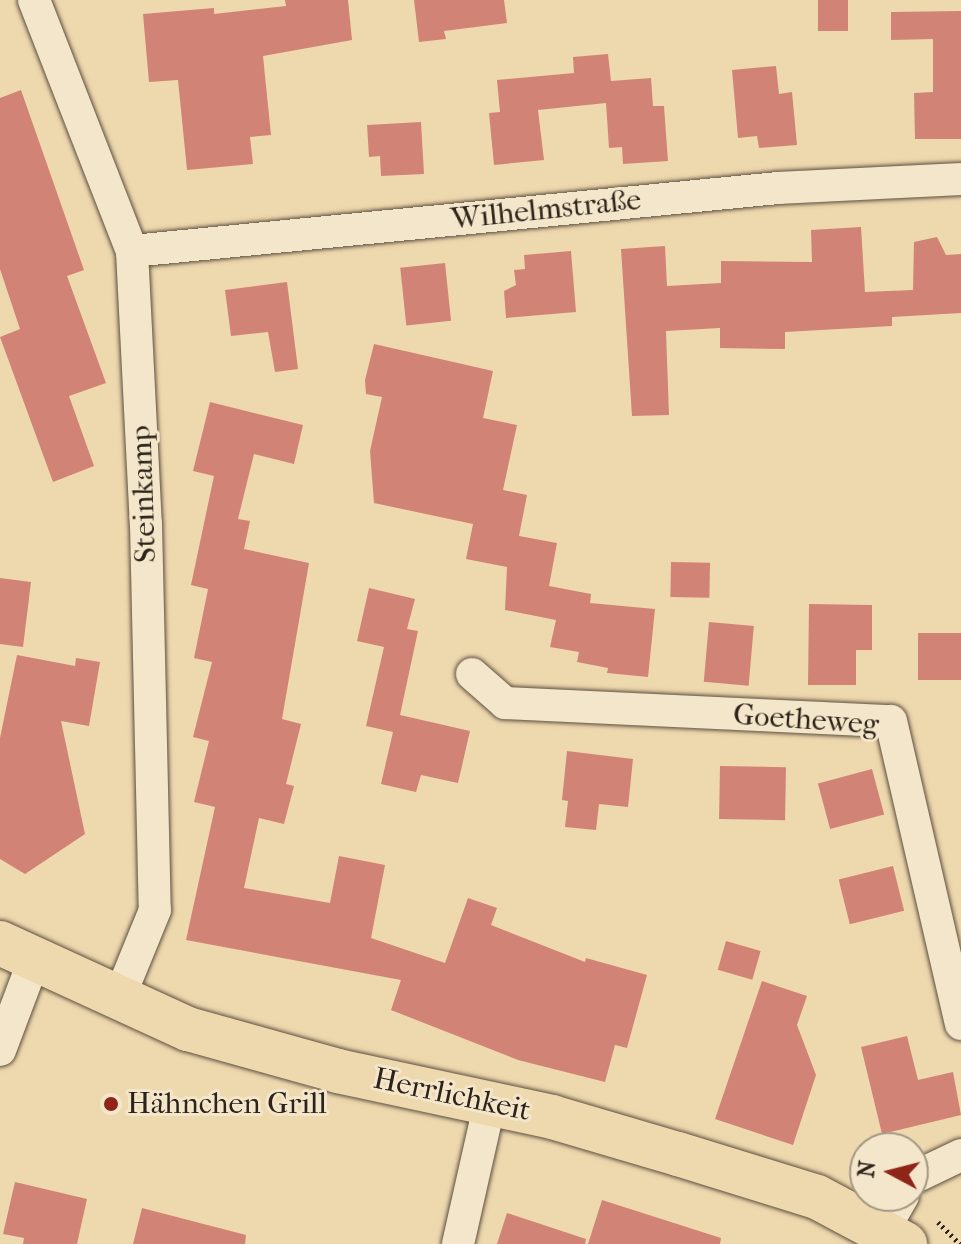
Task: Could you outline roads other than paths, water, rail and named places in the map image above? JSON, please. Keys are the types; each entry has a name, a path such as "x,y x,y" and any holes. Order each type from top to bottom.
{"main road":[{"name":"Herrlichkeit","path":"17,951 203,1033 338,1071 490,1102 897,1223"}],"street":[{"name":"Steinkamp","path":"40,1 132,251 146,524 155,910 119,998"},
{"name":"Wilhelmstraße","path":"132,251 778,188 961,179"},
{"name":"Goetheweg","path":"472,674 505,703 891,721 961,1024"},
{"path":"0,1050 17,951"},
{"path":"458,1244 490,1102"},
{"path":"929,1170 961,1155"}],"place":[{"name":"Hähnchen Grill","path":"111,1104"}]}
